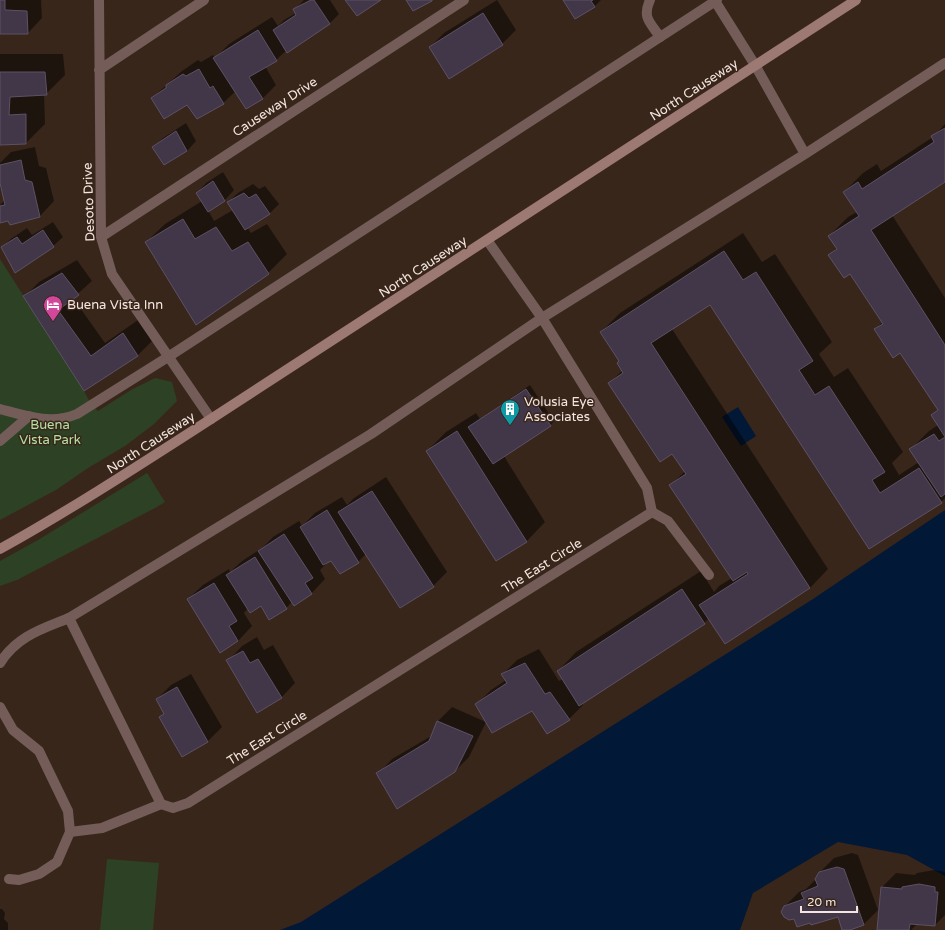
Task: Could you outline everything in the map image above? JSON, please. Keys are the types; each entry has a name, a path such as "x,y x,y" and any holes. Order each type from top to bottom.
{"main road":[{"name":"North Causeway","path":"0,549 107,486 211,420 856,0"}],"street":[{"name":"Desoto Drive","path":"99,0 101,237 112,274 211,420"},
{"path":"99,70 204,0"},
{"name":"Causeway Drive","path":"101,237 464,0"},
{"path":"650,0 646,9 646,16 660,37"},
{"path":"0,409 29,416 57,420 77,414 716,0 755,65 805,154"},
{"path":"0,663 7,652 29,634 69,618 371,434 542,318 805,154 945,63"},
{"path":"487,240 542,318 647,488 652,512 668,522 709,575"},
{"path":"0,441 29,416"},
{"name":"The East Circle","path":"162,804 173,808 188,803 652,512"},
{"path":"69,618 162,804 102,828 70,832"},
{"path":"0,707 13,730 40,751 68,811 70,832 57,862 39,874 18,880 9,879"}],"green space":[{"name":"Buena Vista Park","path":"0,259 91,404 98,411 131,390 155,378 172,382 177,401 154,424 125,446 88,468 56,490 0,520"},
{"path":"147,473 165,502 17,580 0,586 0,561 38,540"},
{"path":"107,859 159,863 153,930 100,930"}],"water":[{"path":"738,407 756,436 741,446 722,417"},
{"path":"945,510 945,876 907,855 838,842 753,893 740,930 280,930 301,922 813,599"}],"building":[{"path":"0,0 5,0 5,10 27,11 28,34 0,34"},
{"path":"314,0 330,24 287,53 273,30 296,15 293,9"},
{"path":"345,0 381,0 357,16"},
{"path":"406,0 432,0 432,1 413,11"},
{"path":"563,0 593,0 591,1 595,7 575,19"},
{"path":"483,13 503,45 449,79 429,47"},
{"path":"258,30 277,61 249,77 263,99 246,109 213,58"},
{"path":"199,69 210,88 213,86 224,104 197,119 187,105 164,119 151,98 166,88 166,85 183,74 186,76"},
{"path":"0,72 45,72 47,95 10,97 9,115 26,114 26,144 0,145"},
{"path":"945,128 945,182 871,230 945,345 945,437 931,415 938,410 900,353 893,358 874,329 883,324 850,274 844,278 828,255 837,249 828,236 859,216 843,192 858,182 862,189 934,142 931,136"},
{"path":"176,131 187,151 164,165 152,147"},
{"path":"21,160 25,180 32,182 40,217 10,225 8,221 0,223 0,206 5,205 0,183 0,165"},
{"path":"213,181 225,201 208,212 196,193"},
{"path":"244,193 249,198 256,194 270,214 245,230 227,202"},
{"path":"183,219 195,239 216,227 232,251 248,242 269,274 196,325 145,242"},
{"path":"43,230 54,247 15,273 1,247 17,237 22,244"},
{"path":"724,251 743,280 756,272 813,361 799,370 815,395 829,386 885,472 872,480 880,493 919,468 942,503 869,549 710,305 651,343 810,588 725,644 699,605 748,574 747,572 733,581 669,485 686,474 672,454 660,462 608,383 623,373 617,363 619,361 600,332"},
{"name":"Buena Vista Inn","path":"62,273 79,295 58,310 91,356 123,333 138,356 84,391 23,296"},
{"name":"Volusia Eye Associates","path":"526,389 551,426 493,464 468,427"},
{"path":"457,431 527,542 496,561 426,451"},
{"path":"934,434 939,441 945,437 945,494 941,497 909,449"},
{"path":"372,491 434,587 400,608 338,512"},
{"path":"327,510 359,563 340,574 331,561 323,565 300,527"},
{"path":"284,534 313,578 305,583 312,594 294,606 258,551"},
{"path":"255,557 287,609 269,620 261,606 250,613 226,575"},
{"path":"214,583 237,621 229,626 238,641 220,653 187,599"},
{"path":"682,589 705,624 579,706 557,671"},
{"path":"243,651 250,663 258,659 282,698 257,713 226,660"},
{"path":"525,663 545,694 550,692 570,720 547,734 532,711 492,733 475,704 507,683 501,674"},
{"path":"177,687 208,742 182,757 159,717 164,714 156,699"},
{"path":"437,721 473,736 455,772 397,809 376,773 429,741"},
{"path":"837,867 844,869 864,925 850,930 842,930 838,917 811,925 810,923 797,927 794,919 789,920 784,917 781,912 784,906 804,899 801,893 818,886 815,879 819,872"},
{"path":"919,884 935,887 935,892 938,892 935,926 910,924 909,930 877,930 881,887 902,889 902,887"}],"place":[{"name":"Buena Vista Inn","path":"53,322"},
{"name":"Volusia Eye Associates","path":"510,426"}]}
